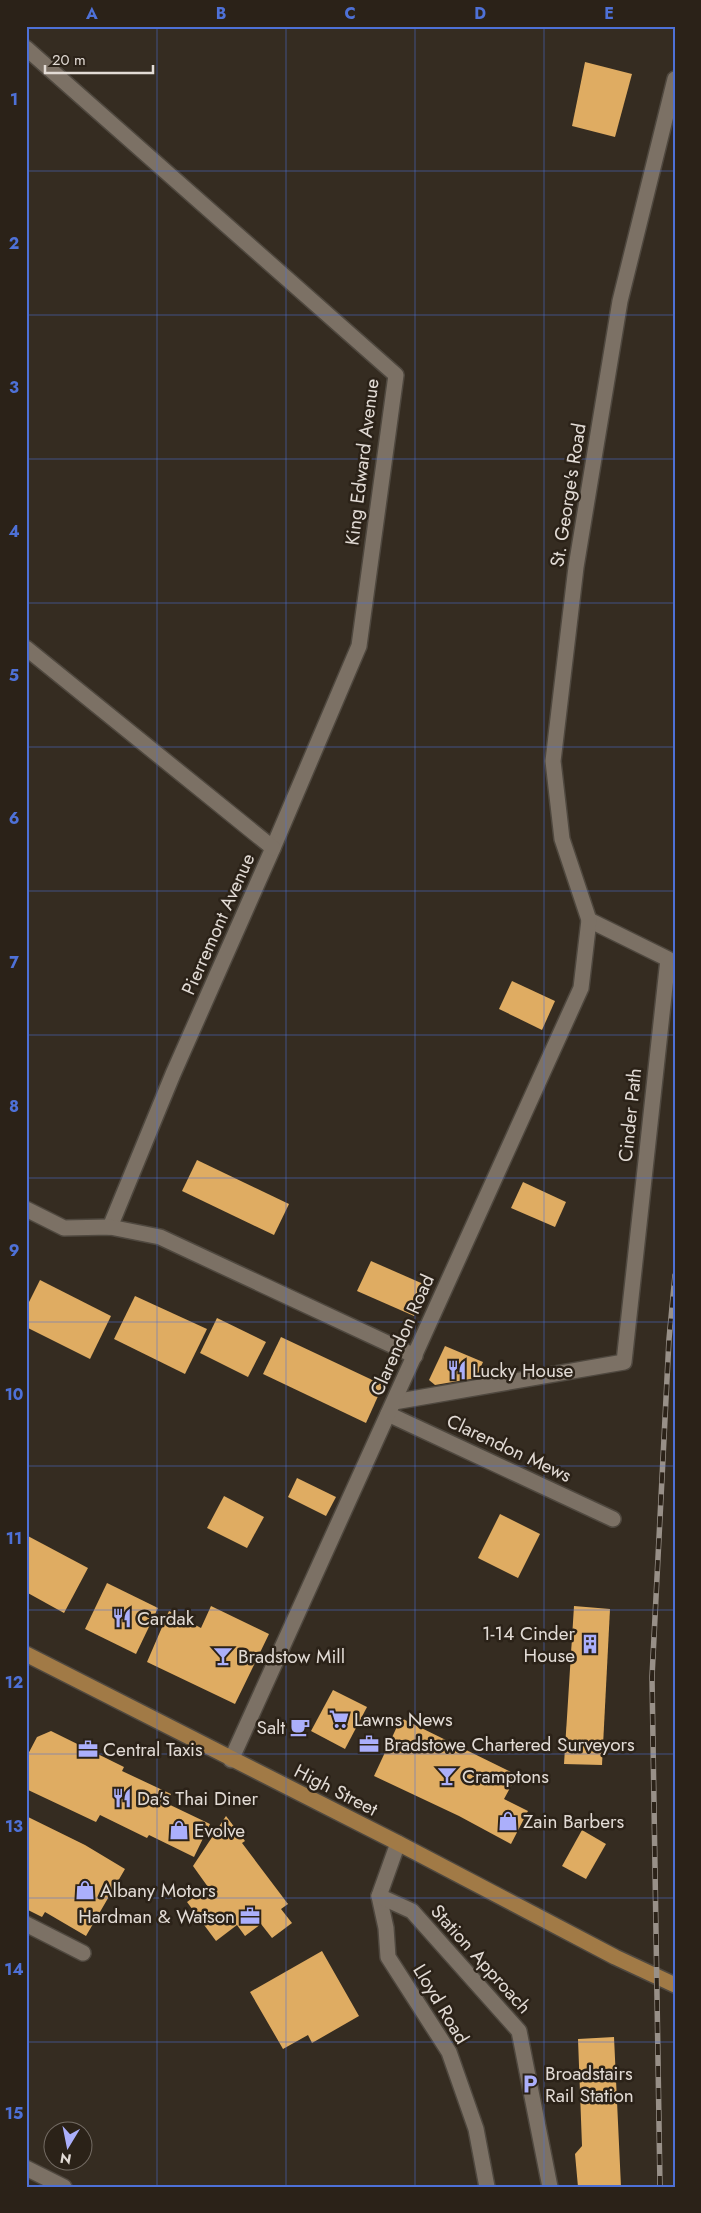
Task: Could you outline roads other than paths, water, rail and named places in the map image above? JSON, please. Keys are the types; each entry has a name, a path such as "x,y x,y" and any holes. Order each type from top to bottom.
{"main road":[{"name":"High Street","path":"26,1654 675,1985"}],"street":[{"name":"King Edward Avenue","path":"26,48 396,375 359,646 273,848"},
{"name":"St. George's Road","path":"589,920 562,839 553,761 576,567 620,301 675,79"},
{"name":"Pierremont Avenue","path":"26,648 273,848 173,1074 110,1227"},
{"name":"Clarendon Road","path":"231,1760 580,988 589,920"},
{"name":"Cinder Path","path":"391,1408 624,1362 668,960 589,920"},
{"path":"26,1209 64,1228 110,1227 160,1237 415,1356"},
{"name":"Clarendon Mews","path":"391,1408 614,1519"},
{"path":"379,1896 398,1843"},
{"name":"Lloyd Road","path":"379,1896 386,1928 388,1957 449,2052 476,2129 487,2187"},
{"name":"Station Approach","path":"379,1896 412,1911 519,2031 550,2187"},
{"path":"26,1924 83,1953"},
{"path":"26,2168 64,2187"}],"railway":[{"path":"660,2187 652,1677 669,1339 675,1275"}],"place":[{"name":"Lucky House","path":"457,1370"},
{"name":"Cardak","path":"122,1618"},
{"name":"1-14 Cinder House","path":"590,1644"},
{"name":"Bradstow Mill","path":"223,1656"},
{"name":"Lawns News","path":"339,1719"},
{"name":"Salt","path":"300,1727"},
{"name":"Bradstowe Chartered Surveyors","path":"369,1744"},
{"name":"Central Taxis","path":"88,1749"},
{"name":"Cramptons","path":"447,1776"},
{"name":"Da's Thai Diner","path":"122,1798"},
{"name":"Zain Barbers","path":"508,1821"},
{"name":"Evolve","path":"179,1830"},
{"name":"Albany Motors","path":"85,1890"},
{"name":"Hardman & Watson","path":"250,1916"},
{"name":"Broadstairs Rail Station","path":"530,2084"}]}
